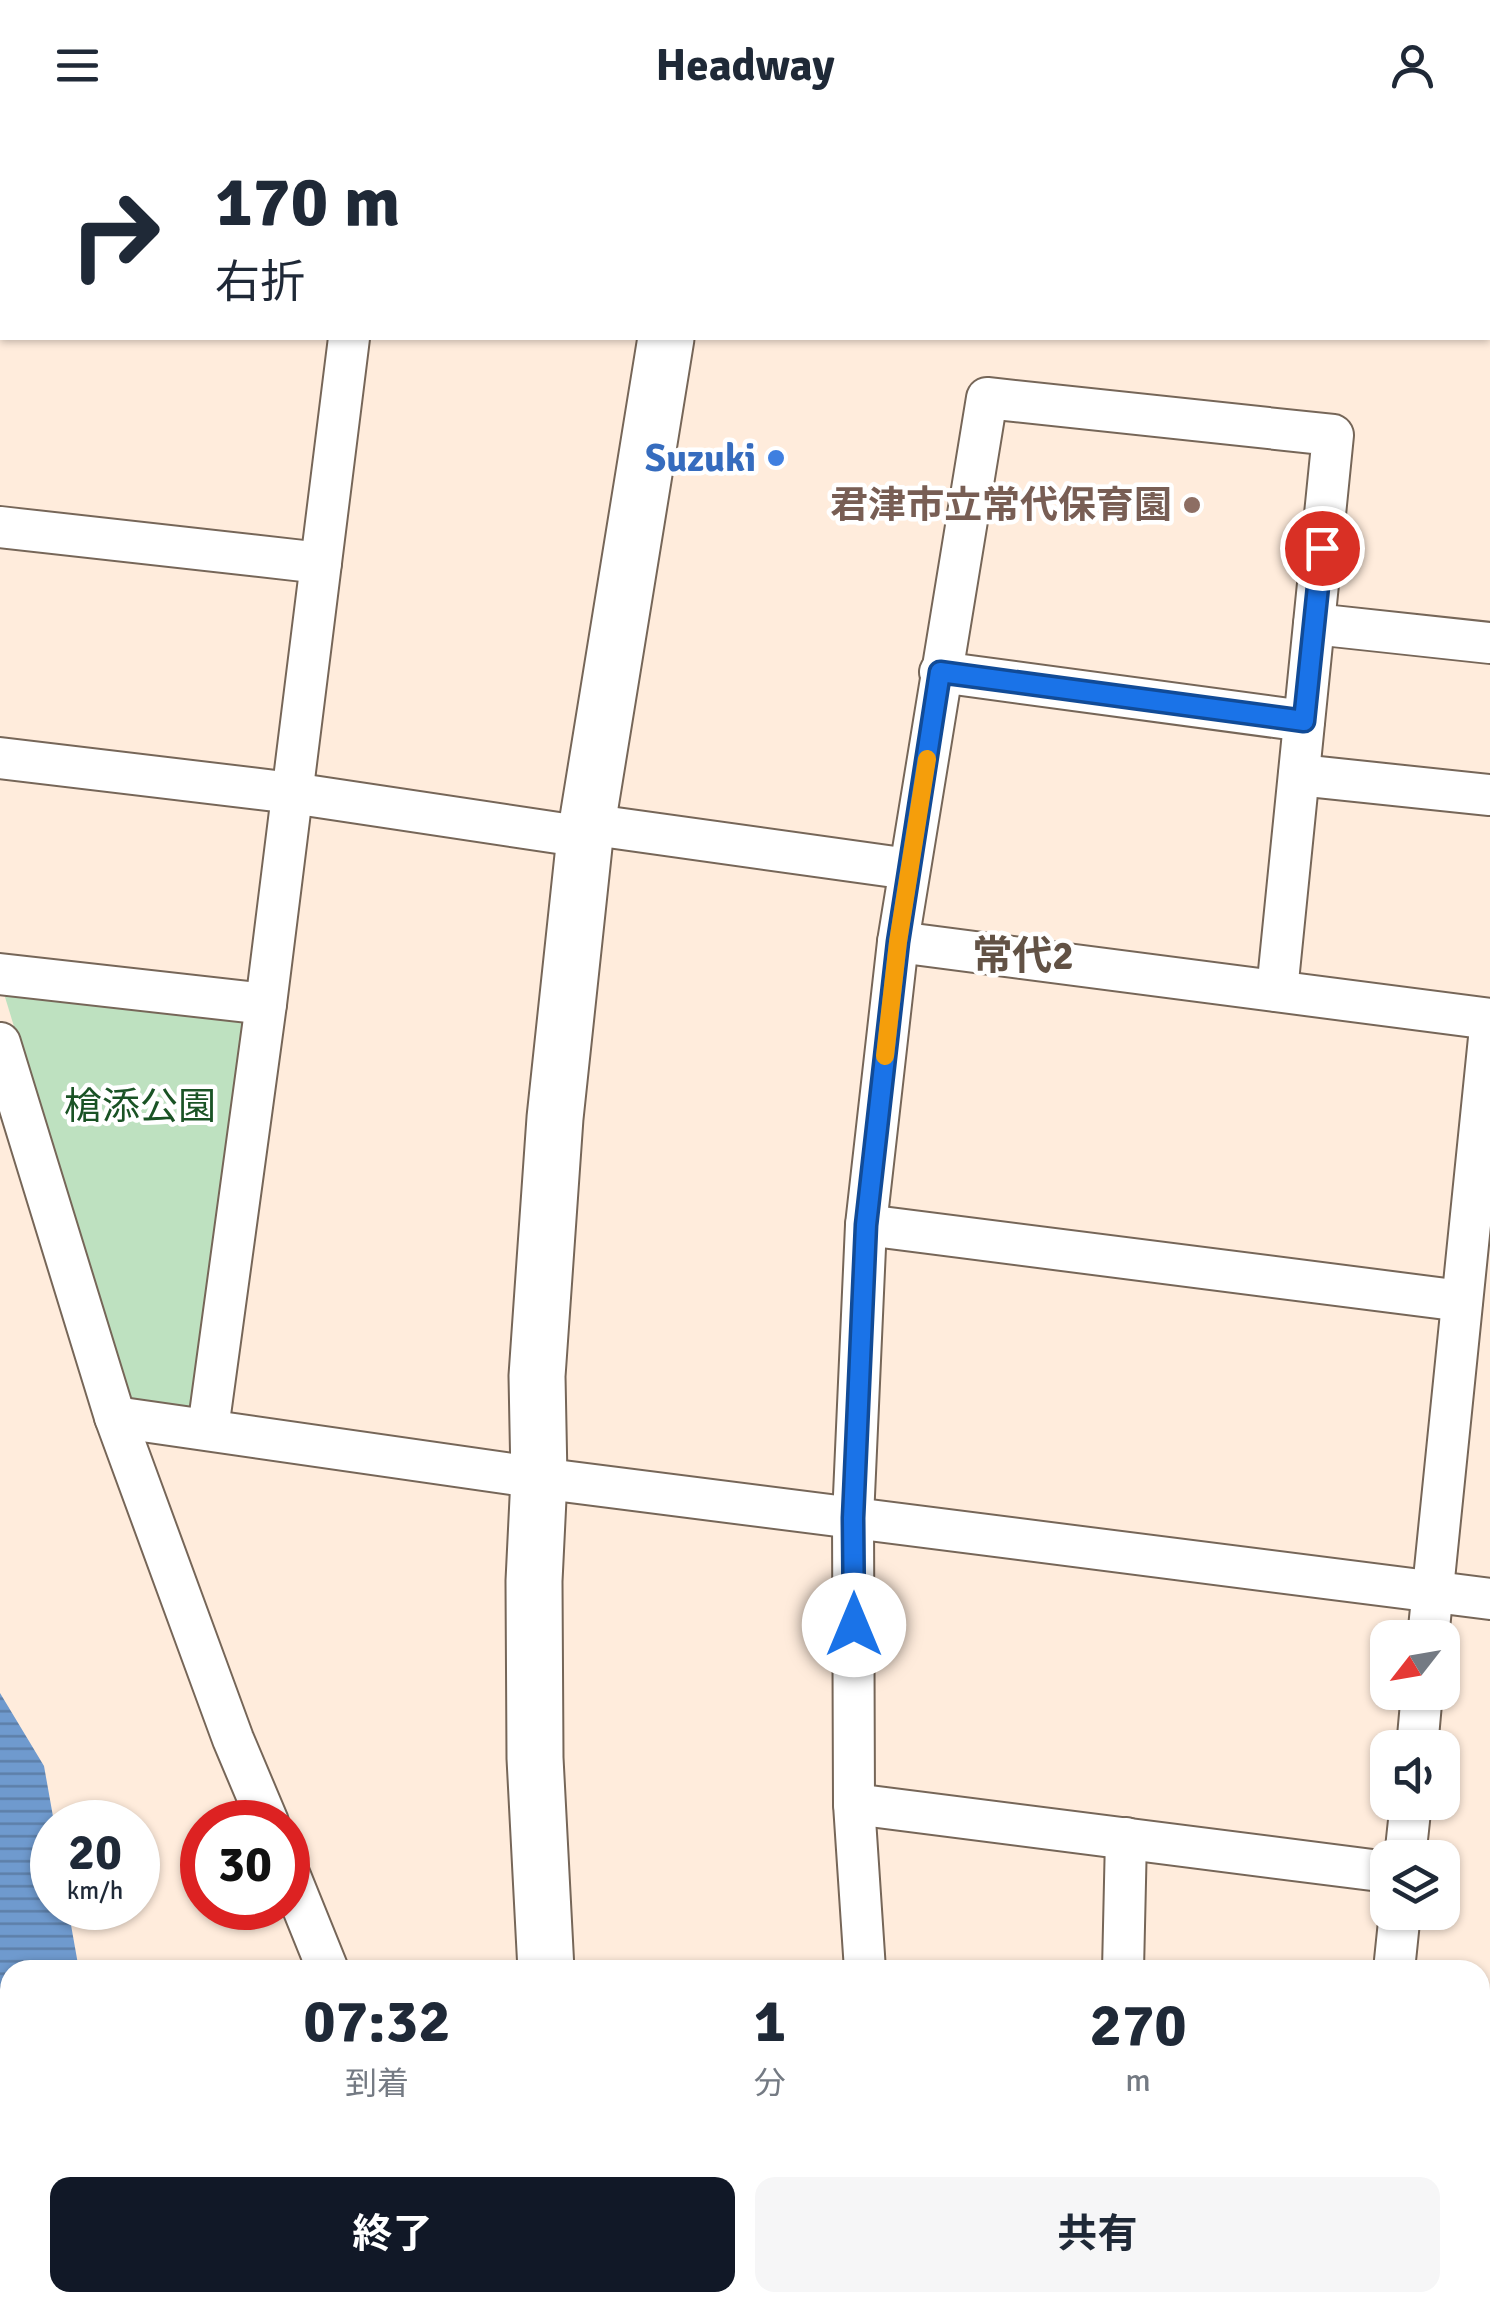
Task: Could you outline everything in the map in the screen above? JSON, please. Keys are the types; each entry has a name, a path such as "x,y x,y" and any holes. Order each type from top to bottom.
{"main road":[{"path":"546,1960 536,1758 534,1581 538,1376 555,1118 586,830 666,340"}],"street":[{"path":"208,1429 266,1004 349,340"},
{"path":"864,1960 854,1804 853,1518 866,1225 898,942 987,398 1333,435 1276,991"},
{"path":"0,526 321,564"},
{"path":"1314,624 1490,643"},
{"path":"940,672 1304,721"},
{"path":"0,758 909,869"},
{"path":"1298,775 1490,795"},
{"path":"898,942 1490,1018"},
{"path":"0,974 266,1004"},
{"path":"1430,1620 1490,1028"},
{"path":"0,1044 115,1417 259,1800"},
{"path":"866,1225 1462,1302"},
{"path":"115,1417 539,1478 1490,1599"},
{"path":"854,1804 1370,1870"},
{"path":"1123,1960 1126,1838"},
{"path":"310,1925 324,1960"},
{"path":"1395,1960 1398,1930"}],"green space":[{"name":"槍添公園","path":"13,987 236,1015 248,1031 192,1408 142,1408 127,1397 5,997"}],"water":[{"path":"0,1693 44,1766 50,1800 30,1800 30,1930 72,1930 77,1960 0,1960"}],"slow traffic":[{"path":"885,1056 898,942 927,759"}],"place":[{"name":"Suzuki","path":"776,458"},
{"name":"君津市立常代保育園","path":"1192,505"}],"district":[{"name":"常代2","path":"1023,955"}],"route":[{"path":"854,1625 853,1518 866,1225 898,942 940,672 1304,721 1322,548"}]}
